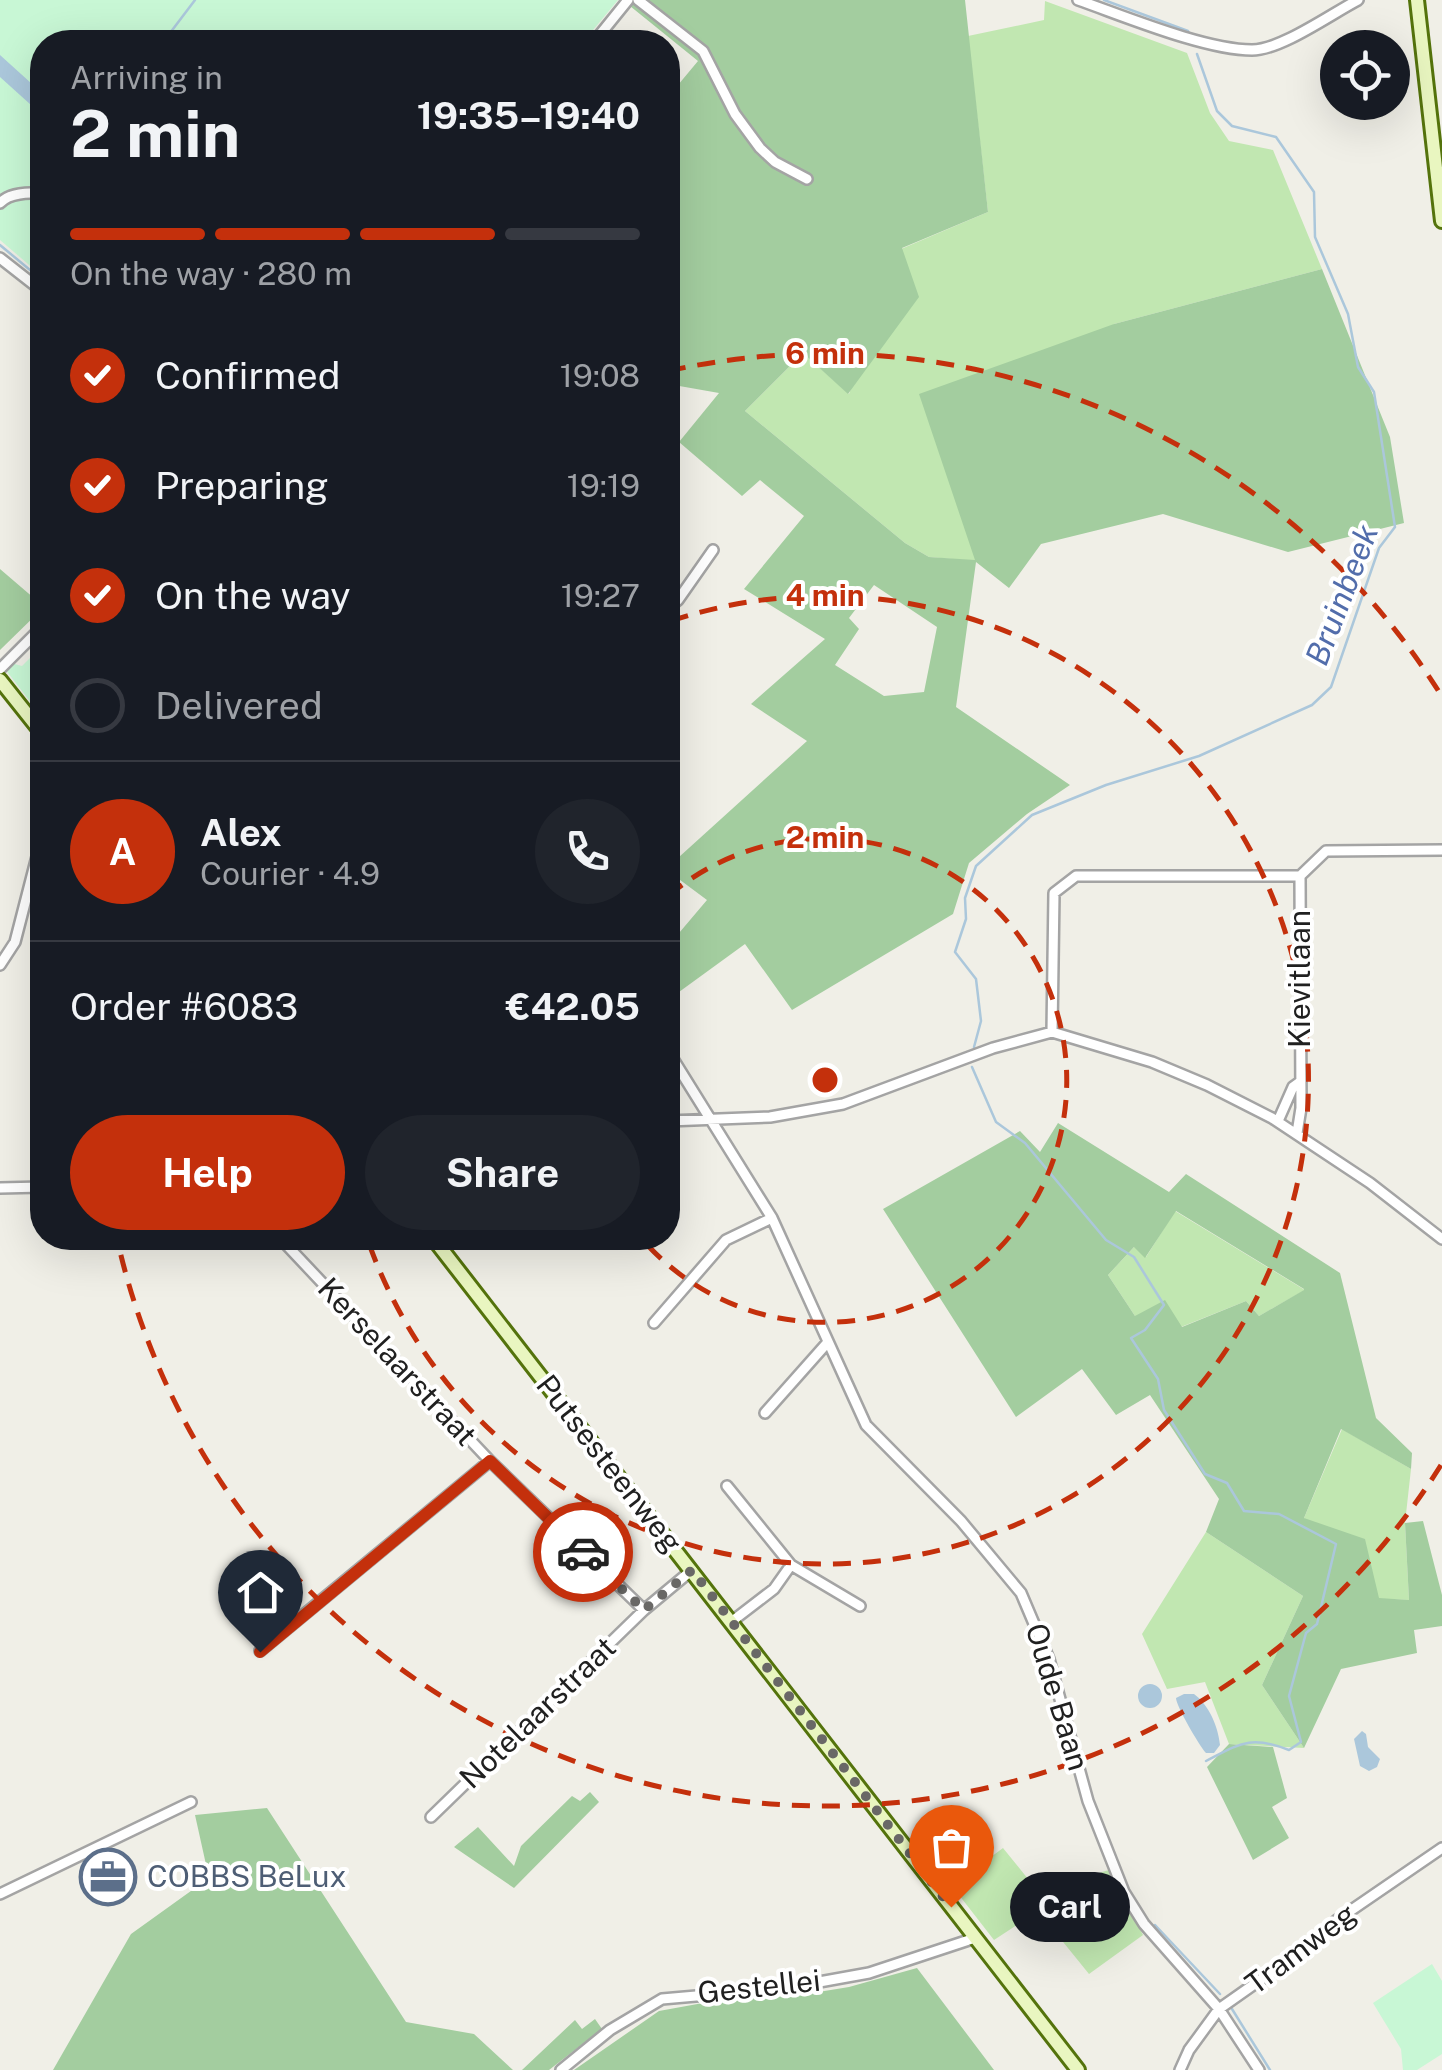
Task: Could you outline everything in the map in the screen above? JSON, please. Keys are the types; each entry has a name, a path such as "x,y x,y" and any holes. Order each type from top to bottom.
{"main road":[{"path":"1417,0 1442,221"},
{"path":"0,680 30,719"},
{"name":"Putsesteenweg","path":"442,1250 1078,2070"}],"street":[{"path":"604,30 628,0"},
{"path":"638,0 676,30"},
{"path":"1078,0 1186,36 1252,50 1273,45 1358,0"},
{"path":"680,34 703,52 735,114 760,148 788,171 807,179"},
{"path":"0,204 4,198 30,194"},
{"path":"0,258 30,282"},
{"path":"680,597 713,550"},
{"path":"3,666 30,640"},
{"path":"1052,1032 1054,894 1076,876 1300,876 1326,851 1442,850"},
{"name":"Kievitlaan","path":"1298,1133 1300,876"},
{"path":"0,965 15,942 30,884"},
{"path":"680,1120 770,1117 843,1104 993,1048 1052,1032 1152,1062 1278,1122 1370,1183 1442,1238"},
{"name":"Oude Baan","path":"680,1070 772,1218 866,1425 961,1521 1021,1593 1050,1659 1088,1801 1124,1892 1144,1924 1219,2009 1259,2070"},
{"name":"Kievitlaan","path":"1278,1122 1300,1082"},
{"path":"0,1188 30,1187"},
{"path":"654,1323 726,1240 772,1218"},
{"name":"Kerselaarstraat","path":"291,1250 490,1461 644,1610"},
{"path":"764,1413 828,1342"},
{"path":"260,1652 490,1461"},
{"path":"727,1486 792,1565 860,1606"},
{"path":"732,1622 774,1589 792,1565"},
{"name":"Notelaarstraat","path":"431,1817 644,1610 692,1570"},
{"path":"0,1894 191,1802"},
{"name":"Tramweg","path":"1180,2070 1189,2050 1219,2009 1307,1947 1337,1920 1442,1848"},
{"name":"Gestellei","path":"561,2070 610,2030 662,1999 786,1988 858,1975 974,1938"}],"green space":[{"path":"0,0 618,0 593,30 30,30 30,266 0,240"},
{"path":"634,0 965,0 988,212 902,248 919,297 848,394 803,353 745,411 905,543 929,557 975,560 919,394 1114,324 1322,269 1390,437 1404,523 1288,552 1163,514 1041,544 1009,588 976,562 956,707 1070,785 1027,814 969,863 953,914 792,1010 745,944 680,991 680,932 707,900 680,880 680,856 807,741 751,704 825,639 744,589 804,516 760,480 742,496 680,443 719,393 680,386 680,83 698,61 680,46 680,30 660,30 630,6","holes":["874,585 937,627 924,692 884,696 835,665 859,629 849,618"]},
{"path":"1045,1 1187,53 1210,113 1229,141 1273,150 1322,269 1114,324 976,561 929,557 905,543 745,411 803,353 849,394 901,249 988,212 968,36 1044,20"},
{"path":"0,569 30,595 30,621 0,650"},
{"path":"30,658 30,701 5,669 11,663 22,666"},
{"path":"1058,1123 1169,1192 1186,1174 1340,1273 1376,1418 1412,1453 1411,1469 1341,1429 1304,1518 1365,1539 1379,1598 1409,1600 1405,1523 1423,1521 1442,1595 1442,1626 1414,1630 1417,1653 1341,1669 1304,1748 1262,1685 1303,1596 1206,1532 1219,1499 1150,1395 1116,1415 1082,1369 1016,1417 883,1209 1020,1131 1040,1152","holes":["1176,1211 1304,1289 1259,1316 1246,1301 1182,1327 1165,1300 1135,1316 1108,1275 1134,1247 1145,1258"]},
{"path":"1175,1211 1305,1290 1259,1316 1246,1301 1181,1327 1135,1316 1108,1275 1135,1246 1146,1257"},
{"path":"1342,1429 1411,1469 1405,1523 1409,1600 1379,1599 1304,1518"},
{"path":"1206,1532 1303,1596 1262,1685 1304,1748 1229,1744 1205,1682 1167,1689 1142,1634"},
{"path":"1229,1744 1273,1747 1287,1798 1272,1807 1289,1838 1253,1860 1207,1767"},
{"path":"590,1792 599,1802 514,1888 454,1847 478,1827 514,1866 521,1846 572,1796 580,1801"},
{"path":"267,1808 406,2022 474,2034 513,2070 53,2070 131,1934 209,1878 195,1815"},
{"path":"1003,1848 1049,1905 1082,1887 1095,1874 1109,1870 1143,1935 1089,1974 1038,1911 994,1940 952,1886"},
{"path":"1432,1964 1442,1981 1442,2054 1417,2070 1403,2070 1401,2049 1373,2003"},
{"path":"917,1968 994,2070 574,2070 659,2011 725,1999 794,1996 849,1987"},
{"path":"595,2019 602,2029 549,2070 522,2070 575,2020 582,2029"}],"water":[{"path":"0,55 30,82 30,104 0,77"},
{"path":"1150,1684 1159,1687 1159,1705 1150,1708 1141,1705 1138,1696 1141,1687"},
{"path":"1194,1694 1212,1716 1220,1745 1214,1753 1206,1753 1184,1717 1176,1698"},
{"path":"1362,1731 1368,1747 1380,1759 1377,1767 1369,1771 1360,1766 1354,1739"}],"waterway":[{"path":"172,30 195,0"},
{"name":"Bruinbeek","path":"1104,0 1190,35"},
{"name":"Bruinbeek","path":"974,1047 981,1021 976,979 955,952 966,919 965,898 976,866 1032,815 1106,785 1199,756 1312,705 1331,687 1379,548 1395,527 1374,392 1358,367 1348,314 1315,237 1314,192 1276,137 1232,126 1217,111 1197,54"},
{"path":"0,245 30,270"},
{"name":"Bruinbeek","path":"972,1067 996,1122 1025,1143 1106,1240 1134,1257 1164,1305 1145,1330 1131,1338 1158,1379 1164,1410 1205,1474 1227,1483 1244,1511 1279,1514 1336,1544 1317,1624 1306,1633 1289,1696 1301,1742 1289,1750 1265,1743 1246,1743 1206,1761"},
{"name":"Bruinbeek","path":"1155,1925 1220,1994"},
{"name":"Bruinbeek","path":"1232,2009 1270,2070"}],"way so far":[{"path":"583,1552 644,1610 692,1570 951,1907"}],"place":[{"name":"COBBS BeLux","path":"108,1877"},
{"name":"Carl","path":"951,1907"}],"route":[{"path":"260,1652 490,1461 583,1552"}]}
